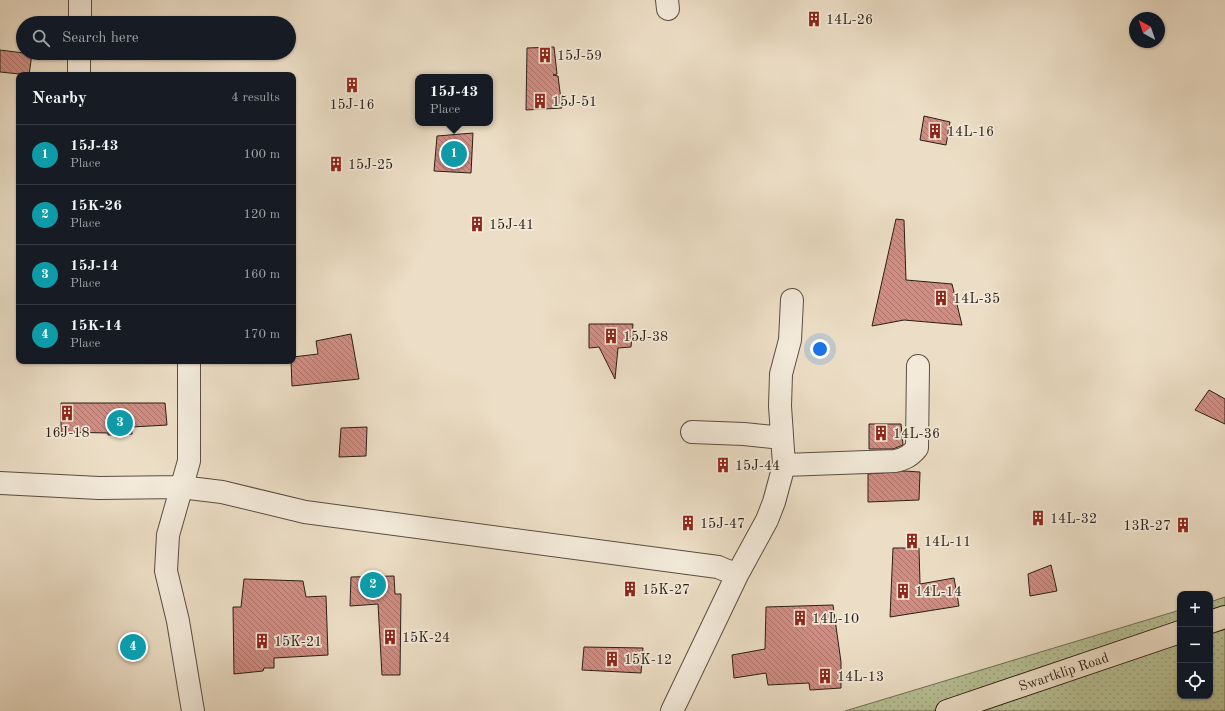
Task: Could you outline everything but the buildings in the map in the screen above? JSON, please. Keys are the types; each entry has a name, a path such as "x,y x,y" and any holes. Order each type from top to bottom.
{"main road":[{"path":"1213,621 1225,617"},
{"name":"Swartklip Road","path":"947,711 1177,633"}],"street":[{"path":"80,0 80,16"},
{"path":"79,60 79,72"},
{"path":"672,711 736,575 767,520 774,502 784,465 780,406 781,374 790,340 792,300"},
{"path":"189,364 189,461 168,535 166,571 178,621 193,711"},
{"path":"784,465 895,461 905,459 912,454 917,448 918,366"},
{"path":"692,432 744,434 782,438"},
{"path":"0,483 99,488 181,487 222,492 305,512 718,567 736,575"}],"green space":[{"path":"1225,597 1225,711 845,711 1177,611 1177,699 1213,699 1213,601"}],"place":[{"name":"14L-26","path":"814,19"},
{"name":"15J-59","path":"545,55"},
{"name":"15J-16","path":"352,85"},
{"name":"15J-51","path":"540,101"},
{"name":"14L-16","path":"935,131"},
{"name":"15J-43","path":"454,154"},
{"name":"15J-25","path":"336,164"},
{"name":"15J-41","path":"477,224"},
{"name":"14L-35","path":"941,298"},
{"name":"15J-38","path":"611,336"},
{"name":"16J-18","path":"67,413"},
{"name":"15J-14","path":"120,423"},
{"name":"14L-36","path":"881,433"},
{"name":"15J-44","path":"723,465"},
{"name":"14L-32","path":"1038,518"},
{"name":"15J-47","path":"688,523"},
{"name":"13R-27","path":"1183,525"},
{"name":"14L-11","path":"912,541"},
{"name":"15K-26","path":"373,585"},
{"name":"15K-27","path":"630,589"},
{"name":"14L-14","path":"903,591"},
{"name":"14L-10","path":"800,618"},
{"name":"15K-24","path":"390,637"},
{"name":"15K-21","path":"262,641"},
{"name":"15K-14","path":"133,647"},
{"name":"15K-12","path":"612,659"},
{"name":"14L-13","path":"825,676"}]}
